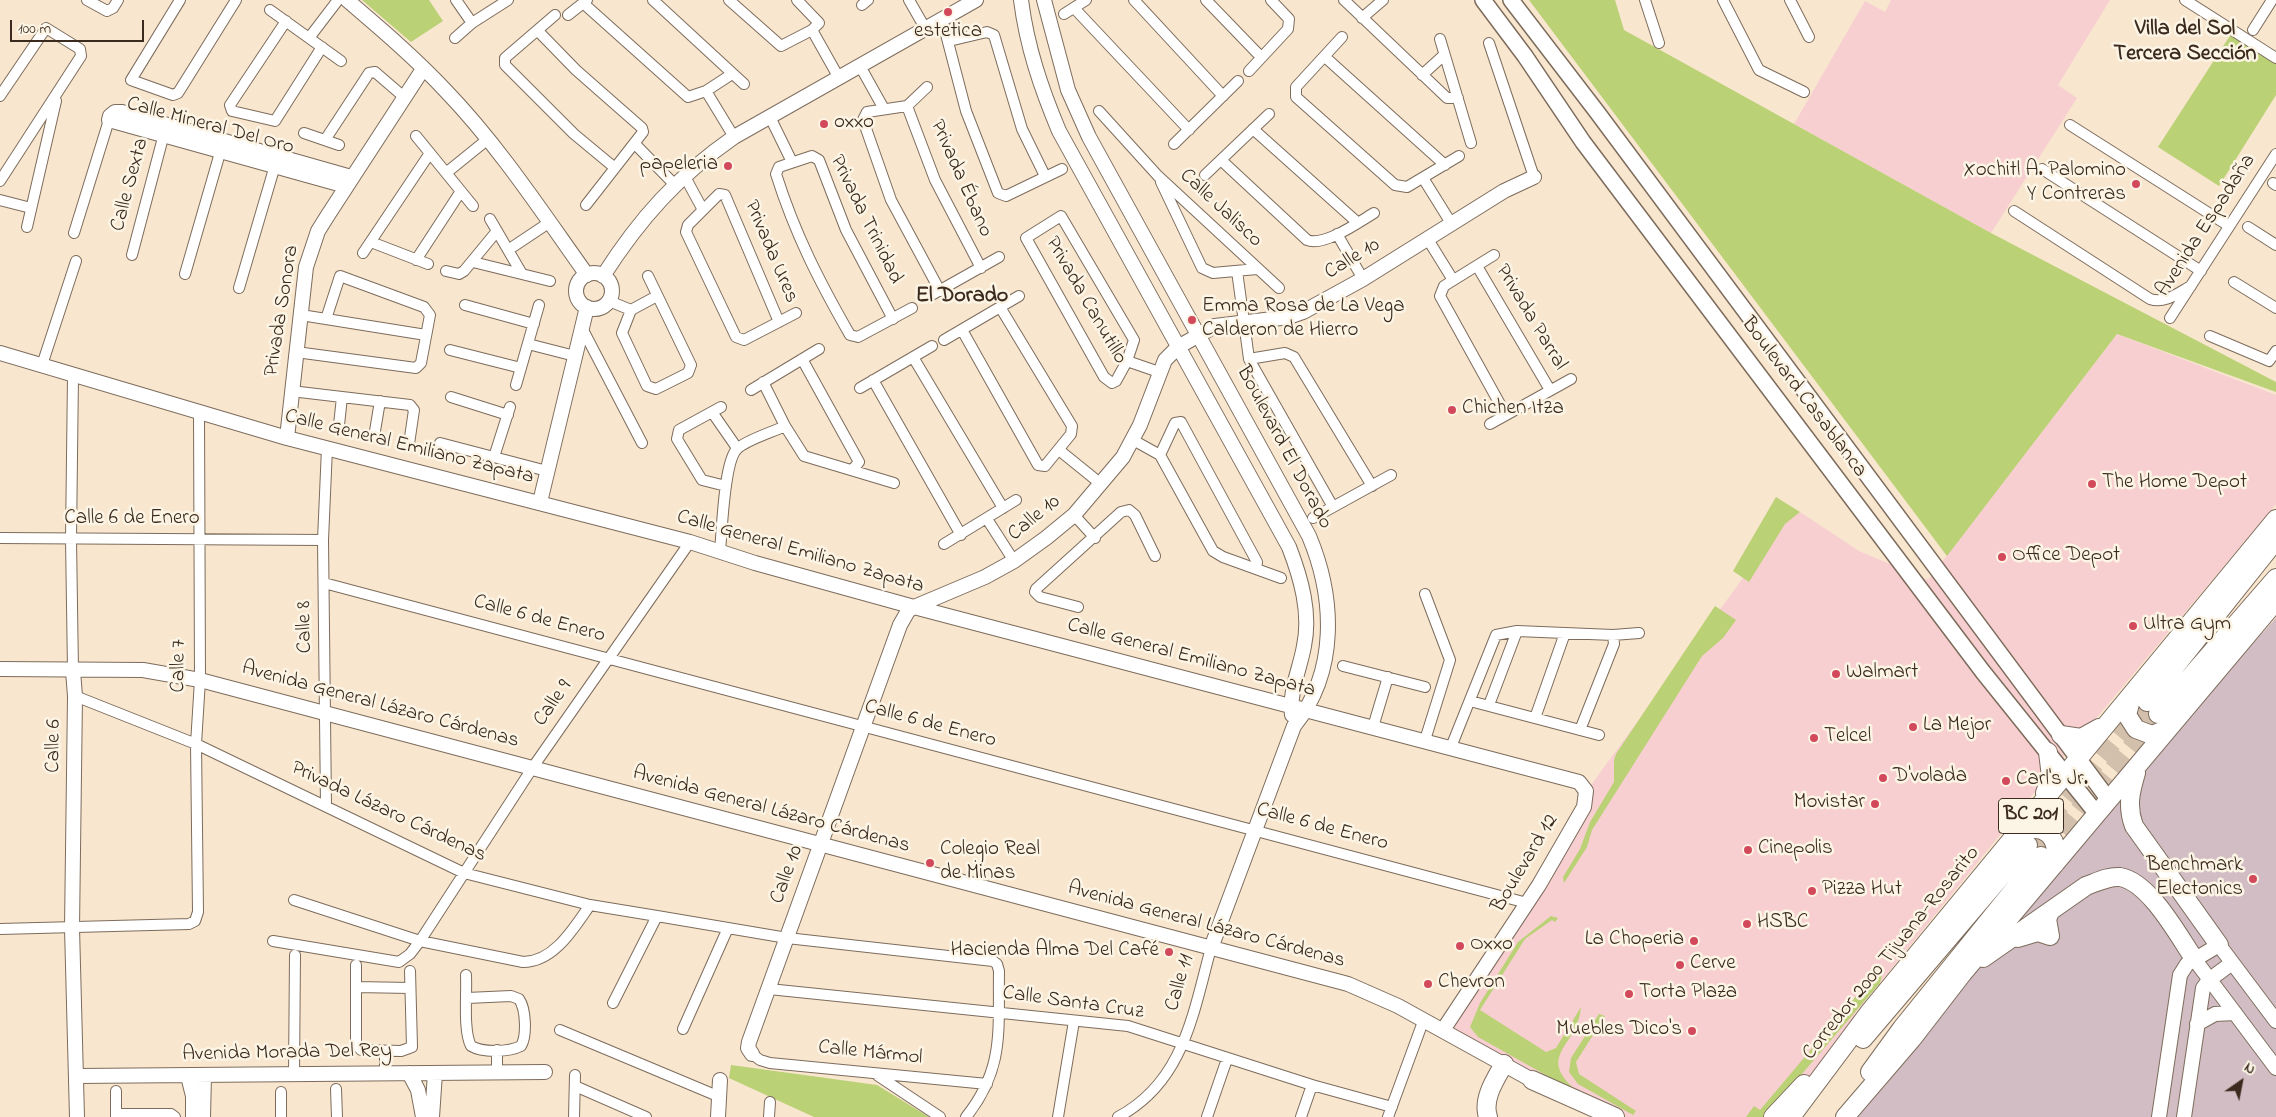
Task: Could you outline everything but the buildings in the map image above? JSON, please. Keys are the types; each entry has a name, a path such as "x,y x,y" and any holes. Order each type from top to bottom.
{"highway":[{"name":"Corredor 2000 Tijuana-Rosarito","path":"1792,1117 1871,1010 2035,850 2097,814 2137,768 2152,709 2276,519"},
{"path":"2152,709 2276,540"},
{"path":"2152,709 2276,578"},
{"name":"Corredor 2000 Tijuana-Rosarito","path":"1846,1117 1912,1039 1962,973 2035,850 2038,807 2077,758 2110,720 2152,709 2276,601"},
{"path":"2061,735 2081,738 2110,720"},
{"path":"2038,807 2051,777 2048,752"},
{"path":"2137,768 2128,801 2129,814 2134,826 2219,944"},
{"path":"1792,1117 2035,850"},
{"path":"1837,1117 2035,850"},
{"path":"1962,973 2086,886 2106,878 2120,877 2136,884 2149,895 2195,960"},
{"path":"1774,1117 1871,1010"},
{"path":"1856,1117 1912,1039"},
{"path":"1488,1117 1486,1110 1488,1098 1504,1064"},
{"path":"1532,1080 1616,1117"}],"main road":[{"name":"Boulevard Casablanca","path":"1483,0 1525,56 1583,142 1983,672 2097,814"},
{"name":"Boulevard Casablanca","path":"1511,0 1598,112 2109,800"},
{"path":"1520,0 1528,23"}],"street":[{"path":"87,0 107,11 113,8 118,0"},
{"path":"180,0 131,80 173,95 178,93 236,0"},
{"path":"309,38 338,0"},
{"path":"347,0 423,68 488,139 587,275"},
{"path":"456,0 472,23"},
{"path":"455,38 472,23 508,0"},
{"path":"652,0 744,84"},
{"path":"728,0 781,46 812,30 819,23 818,19 797,0"},
{"path":"910,0 925,28"},
{"path":"603,276 636,227 679,180 734,137 976,0"},
{"name":"Boulevard El Dorado","path":"1021,0 1030,52 1042,90 1060,131 1289,547 1298,568 1303,593 1306,626 1305,644 1291,706"},
{"name":"Boulevard El Dorado","path":"1044,0 1068,90 1089,137 1199,334 1304,528 1319,560 1327,601 1329,634 1325,658 1308,710"},
{"path":"1064,14 1086,0"},
{"path":"1134,0 1223,96"},
{"path":"1206,0 1261,57"},
{"path":"1249,71 1288,29 1289,19 1271,0"},
{"path":"1344,0 1447,98 1458,98"},
{"path":"1362,18 1383,0"},
{"path":"1645,0 1659,43"},
{"path":"1723,0 1759,70 1804,92"},
{"path":"1790,0 1809,37"},
{"path":"2185,0 2276,58"},
{"path":"2253,30 2272,0"},
{"path":"568,15 585,2 684,95 693,98 732,74"},
{"path":"1074,8 1189,130"},
{"path":"270,10 341,61"},
{"path":"555,15 505,58 505,65 574,134 615,168"},
{"path":"942,19 966,111 998,193 1006,196 1062,169"},
{"path":"286,21 230,105 232,111 272,122 275,121 322,47"},
{"path":"0,96 46,28 80,48 81,56 0,181"},
{"path":"812,30 839,78"},
{"path":"538,31 582,76 642,128 642,136 586,205"},
{"path":"949,41 987,32 994,35 1016,112 1045,176"},
{"path":"1342,37 1296,87 1296,97 1395,185 1407,186 1459,156"},
{"path":"1440,40 1471,143"},
{"path":"1489,43 1534,177"},
{"path":"1422,75 1444,55"},
{"path":"1325,57 1445,165"},
{"path":"860,66 884,109"},
{"name":"Privada Sonora","path":"287,438 306,267 311,249 318,231 423,68"},
{"path":"325,140 369,73 375,72 404,96"},
{"path":"1174,144 1238,81"},
{"name":"Privada Ébano","path":"927,87 907,106 867,112 862,120 891,200 940,290"},
{"path":"706,91 734,137"},
{"path":"27,227 58,94"},
{"name":"Privada Ébano","path":"907,106 935,180 981,268"},
{"name":"Calle Jalisco","path":"1099,111 1158,176 1279,288"},
{"name":"Calle Mineral Del Oro","path":"109,120 112,114 117,112 165,129 349,182"},
{"path":"1205,175 1269,114"},
{"name":"Privada Trinidad","path":"770,117 792,162"},
{"path":"74,233 109,120"},
{"path":"2070,125 2229,226"},
{"name":"Calle Sexta","path":"132,255 165,129"},
{"path":"1253,129 1358,223"},
{"path":"304,133 339,145"},
{"path":"416,136 473,206"},
{"path":"446,173 488,139"},
{"path":"635,144 679,180 703,210"},
{"path":"185,274 222,145"},
{"path":"363,253 430,153"},
{"name":"Avenida Espadaña","path":"2170,318 2276,154"},
{"name":"Privada Trinidad","path":"893,319 846,230 819,160 812,156 779,167 776,174 789,216 804,252 850,335 858,338 893,319 912,308"},
{"path":"1221,160 1307,240 1318,242 1337,234 1374,213"},
{"path":"239,288 276,161"},
{"path":"2042,169 2201,271"},
{"name":"Calle Jalisco","path":"1158,176 1202,268 1213,273 1257,268"},
{"name":"Calle 10","path":"752,1054 748,1048 748,1042 769,989 862,727 900,625 908,611 985,577 1014,561 1074,515 1101,484 1133,440 1159,372 1170,353 1178,347 1216,326 1289,317 1303,312 1363,279 1504,191 1534,177"},
{"path":"1423,178 1451,223"},
{"path":"416,260 461,191"},
{"name":"Privada Ures","path":"779,322 725,196 719,194 688,225 686,232 736,337 744,340 779,322 796,313"},
{"path":"0,200 31,208"},
{"path":"2014,211 2157,302 2166,300 2191,286"},
{"name":"Privada Canutillo","path":"1062,216 1064,217 1133,336 1134,344 1128,361 1116,381 1112,383 1104,377 1026,238 1028,235 1062,216"},
{"path":"490,219 522,274"},
{"path":"508,250 550,222"},
{"path":"2248,227 2276,245"},
{"path":"446,271 459,274 473,262 497,232"},
{"path":"1337,234 1363,279"},
{"path":"1427,238 1453,280"},
{"path":"371,242 428,264"},
{"name":"Privada Parral","path":"1494,255 1444,286 1440,296 1506,414"},
{"name":"Privada Ébano","path":"928,297 999,257"},
{"path":"42,366 76,261"},
{"path":"473,262 550,281"},
{"name":"Privada Parral","path":"1477,266 1550,390"},
{"name":"Calle Jalisco","path":"1237,271 1249,359"},
{"path":"598,274 603,276 611,285 609,301 599,308 587,307 582,304 577,294 578,283 587,275 598,274"},
{"path":"296,352 416,368 422,363 430,314 424,307 340,276 326,319"},
{"path":"648,276 691,365 688,373 656,389 648,386 622,333 631,310 657,296"},
{"path":"2234,282 2276,308"},
{"path":"944,340 1019,296"},
{"path":"609,301 631,310"},
{"path":"465,305 534,324"},
{"path":"516,386 539,305"},
{"path":"540,502 587,307"},
{"path":"962,330 1038,465 1045,466 1071,434 1072,426 1000,307"},
{"path":"301,315 426,335"},
{"path":"582,328 642,444"},
{"path":"2210,336 2270,361 2276,351"},
{"path":"528,344 575,356"},
{"path":"860,388 932,346"},
{"path":"751,390 819,349"},
{"path":"450,350 521,368"},
{"name":"Calle General Emiliano Zapata","path":"0,353 287,438 540,502 690,542 755,563 914,607 1573,780 1583,785 1586,792"},
{"path":"1333,507 1249,359 1285,353 1294,357 1372,486"},
{"path":"913,357 1003,508"},
{"path":"802,359 859,462 853,469"},
{"name":"Privada Canutillo","path":"1128,361 1159,372"},
{"name":"Calle 6","path":"73,375 71,539 75,696 72,928 77,1117"},
{"name":"Privada Parral","path":"1490,424 1571,379"},
{"path":"873,380 961,535"},
{"path":"763,382 785,426 804,456 853,469 894,483"},
{"path":"291,391 380,401 412,407 410,444"},
{"path":"339,425 342,397"},
{"path":"451,397 509,411 494,457"},
{"path":"374,437 380,401"},
{"path":"726,486 702,480 677,439 679,430 716,410 737,448"},
{"name":"Calle 7","path":"72,928 189,924 195,920 198,912 196,744 200,680 199,412"},
{"path":"1160,455 1175,423 1181,422 1257,562 1256,569"},
{"path":"720,551 730,460 737,448 785,426"},
{"path":"1133,440 1160,455 1213,551 1223,557 1281,578"},
{"path":"440,443 547,472"},
{"name":"Calle 8","path":"326,806 323,540 327,448"},
{"path":"1059,450 1101,484"},
{"path":"1313,518 1391,475"},
{"path":"944,544 1016,500"},
{"path":"1078,607 1040,597 1035,592 1039,586 1095,538 1121,512 1129,510 1135,515 1155,556"},
{"path":"1074,515 1095,538"},
{"path":"987,519 1014,561"},
{"name":"Calle 6 de Enero","path":"0,538 323,540"},
{"name":"Calle 9","path":"273,941 399,962 410,954 533,767 690,542"},
{"name":"Calle 6 de Enero","path":"324,583 862,727 1256,829 1527,903"},
{"path":"1425,594 1450,660 1425,740"},
{"path":"1489,706 1517,631"},
{"path":"1452,747 1494,638 1501,633 1517,631 1613,635 1639,633"},
{"path":"1535,718 1565,633"},
{"path":"1580,730 1614,644 1613,635"},
{"path":"1343,666 1425,687"},
{"name":"Avenida General Lázaro Cárdenas","path":"0,669 143,670 200,680 533,767 820,846 1348,984 1371,993 1424,1020 1596,1114"},
{"path":"1373,727 1388,678"},
{"name":"Privada Lázaro Cárdenas","path":"75,696 196,744 464,873 590,904 787,938 996,962 999,971 998,1013"},
{"path":"1470,700 1599,735"},
{"name":"Calle 11","path":"1291,706 1294,726"},
{"name":"Calle 11","path":"1118,1117 1132,1113 1172,1069 1185,1043 1211,948 1294,726 1308,710"},
{"name":"Boulevard 12","path":"1443,1030 1527,903 1584,807 1586,792"},
{"path":"294,900 420,941 523,962 536,961 552,951 565,939 590,904"},
{"path":"613,1003 657,916"},
{"path":"0,929 72,928"},
{"path":"683,1029 728,928"},
{"path":"2159,1117 2180,976 2187,964 2219,944 2276,1021"},
{"path":"294,1074 295,955"},
{"path":"2195,960 2208,980 2276,1068"},
{"path":"2184,1117 2202,988 2208,980 2232,963"},
{"path":"356,965 357,1047 361,1050 405,1051 412,1047 410,971"},
{"path":"466,975 468,1036 471,1046 477,1049 497,1050 521,1046 524,1039 524,1015 519,999 511,996 467,998"},
{"path":"356,987 410,988"},
{"name":"Calle Santa Cruz","path":"769,989 1128,1026 1185,1043 1390,1112"},
{"path":"966,1117 987,1084 997,1050 998,1013"},
{"path":"2197,1024 2215,1014 2235,1014"},
{"path":"1390,1112 1424,1020"},
{"path":"1058,1117 1074,1021"},
{"path":"560,1030 720,1097"},
{"path":"497,1050 497,1072"},
{"path":"385,1052 385,1073"},
{"name":"Calle Mármol","path":"752,1054 760,1060 770,1063 987,1084"},
{"path":"1207,1117 1226,1058"},
{"name":"Avenida Morada Del Rey","path":"77,1076 545,1072"},
{"path":"409,1073 418,1090 423,1117"},
{"path":"432,1117 432,1093 435,1073"},
{"path":"876,1074 940,1117"},
{"path":"574,1117 575,1075"},
{"path":"188,1076 193,1096 193,1117"},
{"path":"203,1117 204,1076"},
{"path":"718,1117 720,1080"},
{"path":"1301,1117 1312,1085"},
{"path":"575,1086 646,1117"},
{"path":"336,1089 337,1117"},
{"path":"116,1091 116,1116 171,1114 175,1117"},
{"path":"281,1092 281,1117"},
{"path":"769,1117 770,1102"}],"shaded area":[{"path":"1891,0 2110,0 2058,85 2077,98 1991,233 1794,124 1865,1 1885,12"},
{"path":"2117,334 2276,395 2276,504 2051,772 1857,1011 1818,1082 1789,1117 1602,1117 1437,1034 1583,811 1588,789 1782,525 1800,512 1859,551 1928,580"},
{"path":"2276,618 2276,1117 1858,1117 2142,766"}],"green space":[{"path":"362,0 429,0 443,21 411,42"},
{"path":"1529,0 1615,0 1624,30 1991,233 2276,382 2276,392 2117,334 1947,556"},
{"path":"2233,31 2276,58 2276,95 2219,186 2158,147"},
{"path":"1776,497 1800,512 1785,524 1749,582 1733,571"},
{"path":"1715,606 1736,620 1723,638 1702,656 1592,830 1587,847 1564,883 1563,877 1580,849 1590,822 1614,782 1614,760 1616,754"},
{"path":"1551,916 1558,918 1555,922 1552,920 1525,939 1480,1010 1546,1052 1556,1048 1581,1007 1578,1021 1558,1061 1560,1071 1568,1082 1583,1096 1478,1037 1470,1027 1480,1003 1518,942"},
{"path":"1879,969 1882,975 1880,983 1765,1117 1746,1117 1754,1106 1760,1110"},
{"path":"1599,1014 1605,1016 1576,1062 1579,1074 1636,1111 1633,1115 1578,1084 1569,1072 1571,1058"},
{"path":"731,1065 877,1085 929,1117 814,1117 729,1078"}],"tunnel":[{"path":"2032,840 2147,702"},
{"path":"2044,852 2158,714"}],"place":[{"name":"estetica","path":"948,12"},
{"name":"oxxo","path":"824,124"},
{"name":"papeleria","path":"728,166"},
{"name":"Xochitl A. Palomino Y Contreras","path":"2136,184"},
{"name":"Emma Rosa de La Vega Calderon de Hierro","path":"1192,320"},
{"name":"Chichen Itza","path":"1452,410"},
{"name":"The Home Depot","path":"2092,484"},
{"name":"Office Depot","path":"2002,557"},
{"name":"Ultra Gym","path":"2133,626"},
{"name":"Walmart","path":"1836,674"},
{"name":"La Mejor","path":"1913,727"},
{"name":"Telcel","path":"1814,738"},
{"name":"D'volada","path":"1883,778"},
{"name":"Carl's Jr.","path":"2006,781"},
{"name":"Movistar","path":"1875,804"},
{"name":"Cinepolis","path":"1748,850"},
{"name":"Colegio Real de Minas","path":"930,863"},
{"name":"Benchmark Electonics","path":"2253,879"},
{"name":"Pizza Hut","path":"1812,891"},
{"name":"HSBC","path":"1747,924"},
{"name":"La Choperia","path":"1694,941"},
{"name":"Oxxo","path":"1460,946"},
{"name":"Hacienda Alma Del Café","path":"1169,952"},
{"name":"Cerve","path":"1680,965"},
{"name":"Chevron","path":"1428,984"},
{"name":"Torta Plaza","path":"1629,994"},
{"name":"Muebles Dico's","path":"1692,1031"}],"district":[{"name":"Villa del Sol Tercera Sección","path":"2185,42"},
{"name":"El Dorado","path":"962,297"}]}
